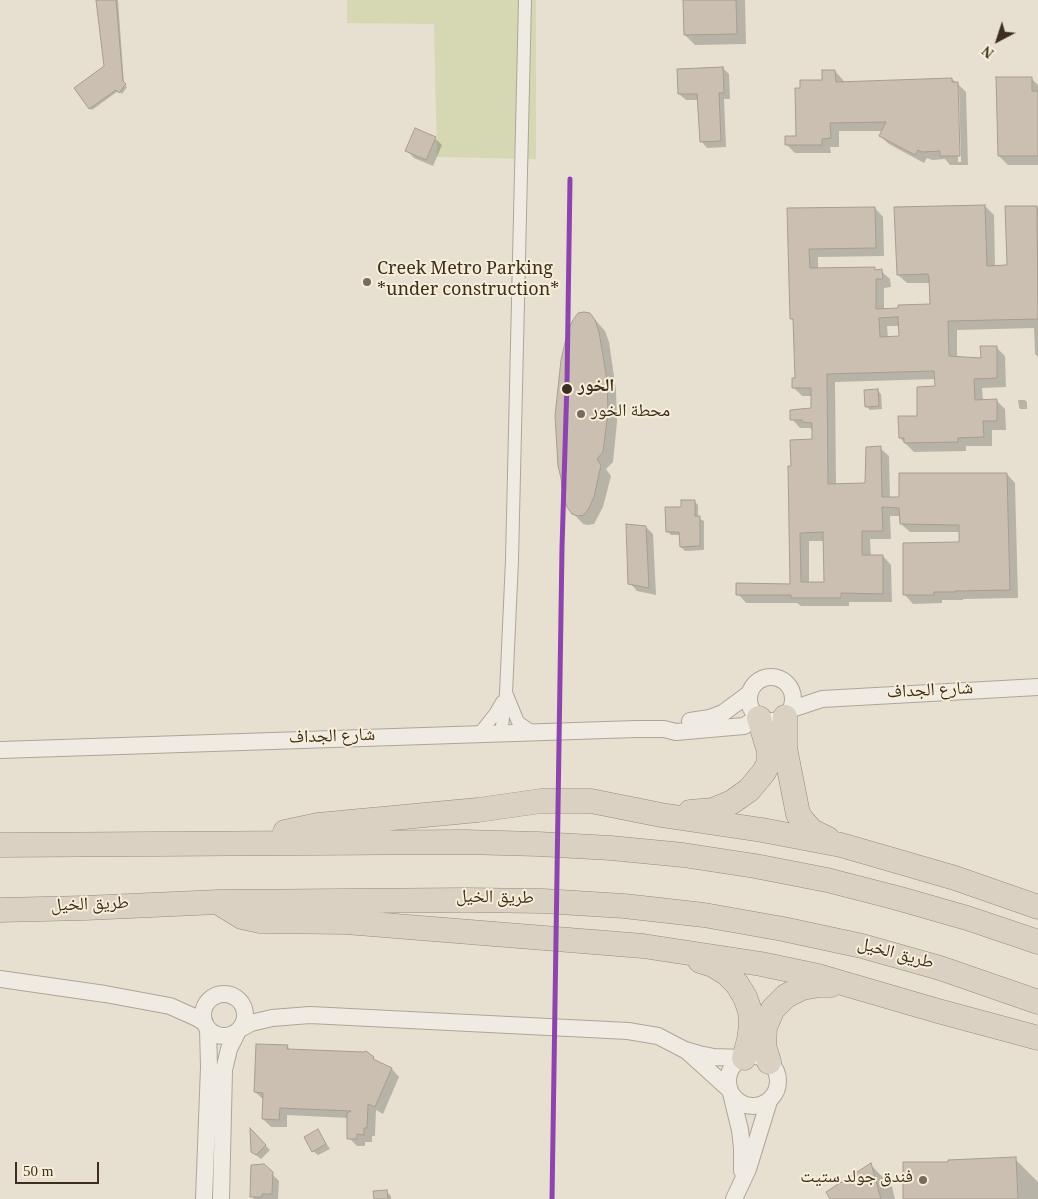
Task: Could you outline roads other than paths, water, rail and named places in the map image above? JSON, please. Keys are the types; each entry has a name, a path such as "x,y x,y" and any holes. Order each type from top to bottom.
{"highway":[{"path":"788,713 785,748 798,814 812,831 842,845"},
{"path":"625,807 702,812 723,807 741,797 757,782 769,762 768,746 758,717"},
{"path":"250,842 318,825 478,810 541,801 590,801 661,815 762,830 842,845 955,878 1038,907"},
{"path":"0,845 250,842 538,844 611,848 683,855 755,866 862,889 967,918 1038,942"},
{"name":"طريق الخيل","path":"0,910 218,902 466,900 543,901 624,906 704,915 862,946 940,968 1038,1002"},
{"path":"218,902 242,917 260,921 346,922 643,946 761,964 818,976 1038,1038"},
{"path":"643,946 713,965 726,973 737,984 745,996 750,1011 750,1040 744,1058"},
{"path":"769,1062 764,1046 765,1027 773,1008 786,996 802,988 819,985 866,989"}],"street":[{"path":"506,734 525,0"},
{"name":"شارع الجداف","path":"664,729 674,724 716,716 730,710 750,693 755,683 766,677 778,678 784,681 791,689 822,699"},
{"name":"شارع الجداف","path":"0,750 664,729 676,732 740,727 748,725 758,717 774,721 822,699 1038,687"},
{"path":"788,713 794,699 791,689"},
{"path":"506,693 518,722 534,733"},
{"path":"479,734 496,714 506,693"},
{"path":"750,693 751,709 758,717"},
{"path":"0,979 105,994 170,1006 189,1014 219,1036 225,1037 261,1020 283,1016 310,1015 628,1031 658,1036 685,1050 714,1057 744,1058 753,1056 761,1058 769,1062 775,1069 778,1077 778,1086 775,1094 769,1101 761,1105 745,1104 737,1100 731,1091 685,1050"},
{"path":"170,1006 192,1004 225,994 232,995 243,1004 262,1012 283,1016"},
{"path":"204,1199 209,1067 204,1009 212,998"},
{"path":"221,1199 224,1070 229,1049 245,1021 246,1012 243,1004"},
{"path":"737,1192 742,1148 731,1091 730,1075 737,1063 744,1058"},
{"path":"737,1192 748,1169 769,1101"}],"place":[{"name":"Creek Metro Parking *under construction*","path":"367,282"},
{"name":"الخور","path":"567,389"},
{"name":"محطة الخور","path":"581,414"},
{"name":"فندق جولد ستيت","path":"923,1180"}]}
